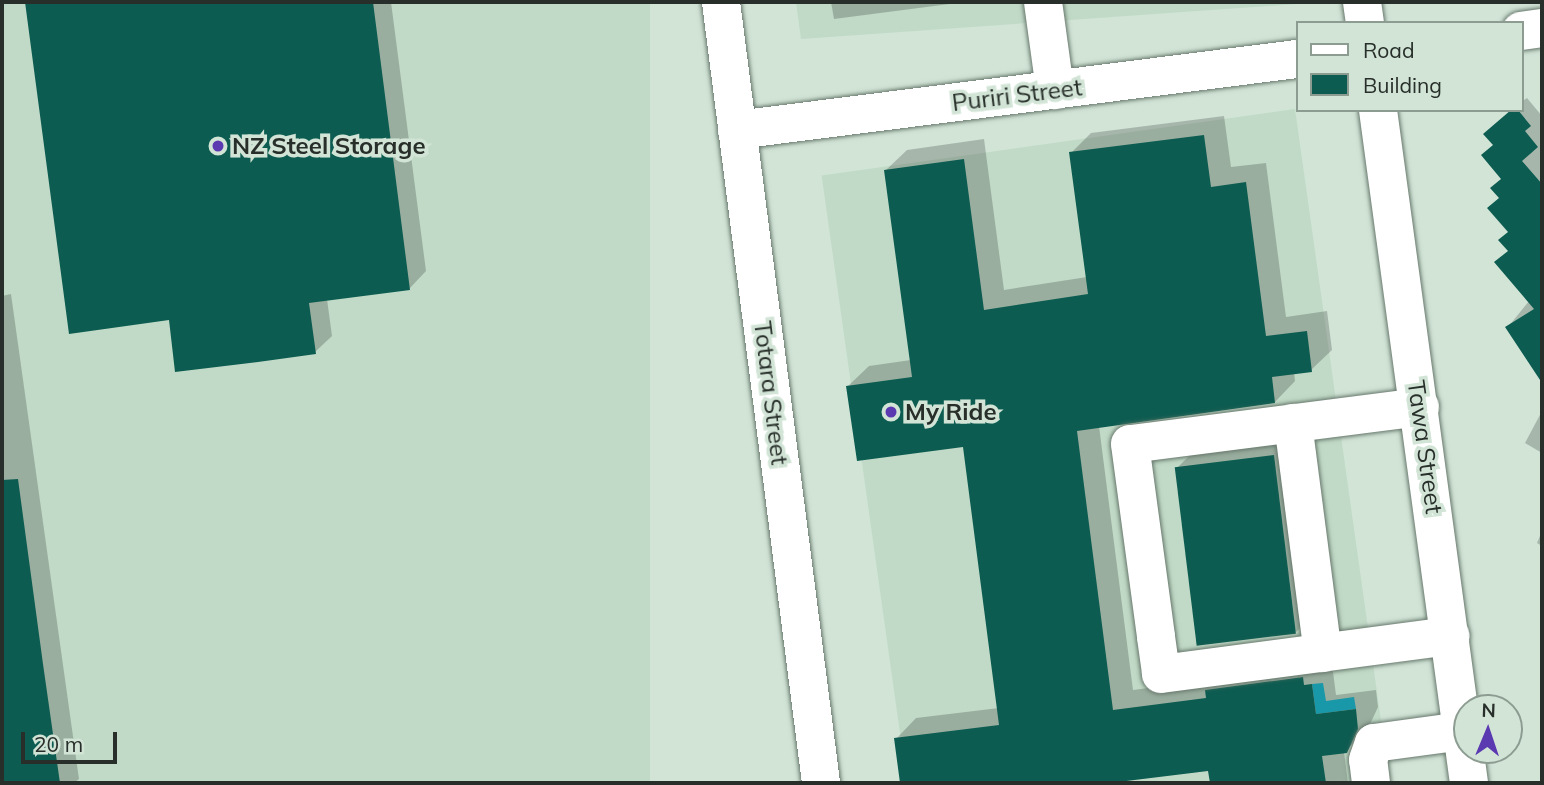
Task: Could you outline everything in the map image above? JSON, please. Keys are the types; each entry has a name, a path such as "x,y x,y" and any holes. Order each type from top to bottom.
{"street":[{"name":"Totara Street","path":"721,2 821,783"},
{"path":"1043,2 1055,90"},
{"path":"1362,2 1365,21"},
{"path":"1523,31 1542,28"},
{"name":"Puriri Street","path":"737,130 1296,59"},
{"name":"Tawa Street","path":"1378,112 1458,694"},
{"path":"1420,407 1130,444 1161,674 1451,636"},
{"path":"1293,423 1323,653"},
{"path":"1371,783 1368,760 1374,743 1453,732"},
{"name":"Tawa Street","path":"1467,764 1469,783"}],"shaded area":[{"path":"2,2 650,2 650,783 2,783"},
{"path":"796,2 1297,2 1297,4 801,39"},
{"path":"1295,109 1390,782 907,783 822,176"}],"water":[{"path":"1323,683 1326,701 1354,697 1356,709 1316,714 1312,684"}],"building":[{"name":"NZ Steel Storage","path":"25,2 373,2 410,290 309,303 316,354 258,362 175,372 169,320 69,334"},
{"path":"1509,112 1520,112 1531,126 1525,131 1538,147 1522,161 1542,184 1542,383 1505,327 1534,309 1494,262 1508,251 1498,240 1508,232 1487,208 1499,198 1490,188 1501,179 1481,155 1493,145 1483,134"},
{"path":"1204,135 1211,187 1246,182 1266,336 1307,331 1312,372 1272,377 1275,403 1077,431 1113,710 1206,698 1205,690 1303,677 1304,685 1312,684 1316,714 1356,709 1358,729 1347,753 1322,756 1326,783 1210,783 1208,771 1110,783 900,783 894,738 999,725 963,447 857,461 846,386 912,377 884,170 964,159 984,310 1088,294 1069,152"},
{"path":"1274,455 1296,634 1197,646 1175,467"},
{"path":"18,479 60,783 2,783 2,480"}],"place":[{"name":"NZ Steel Storage","path":"218,146"},
{"name":"My Ride","path":"891,412"}]}
